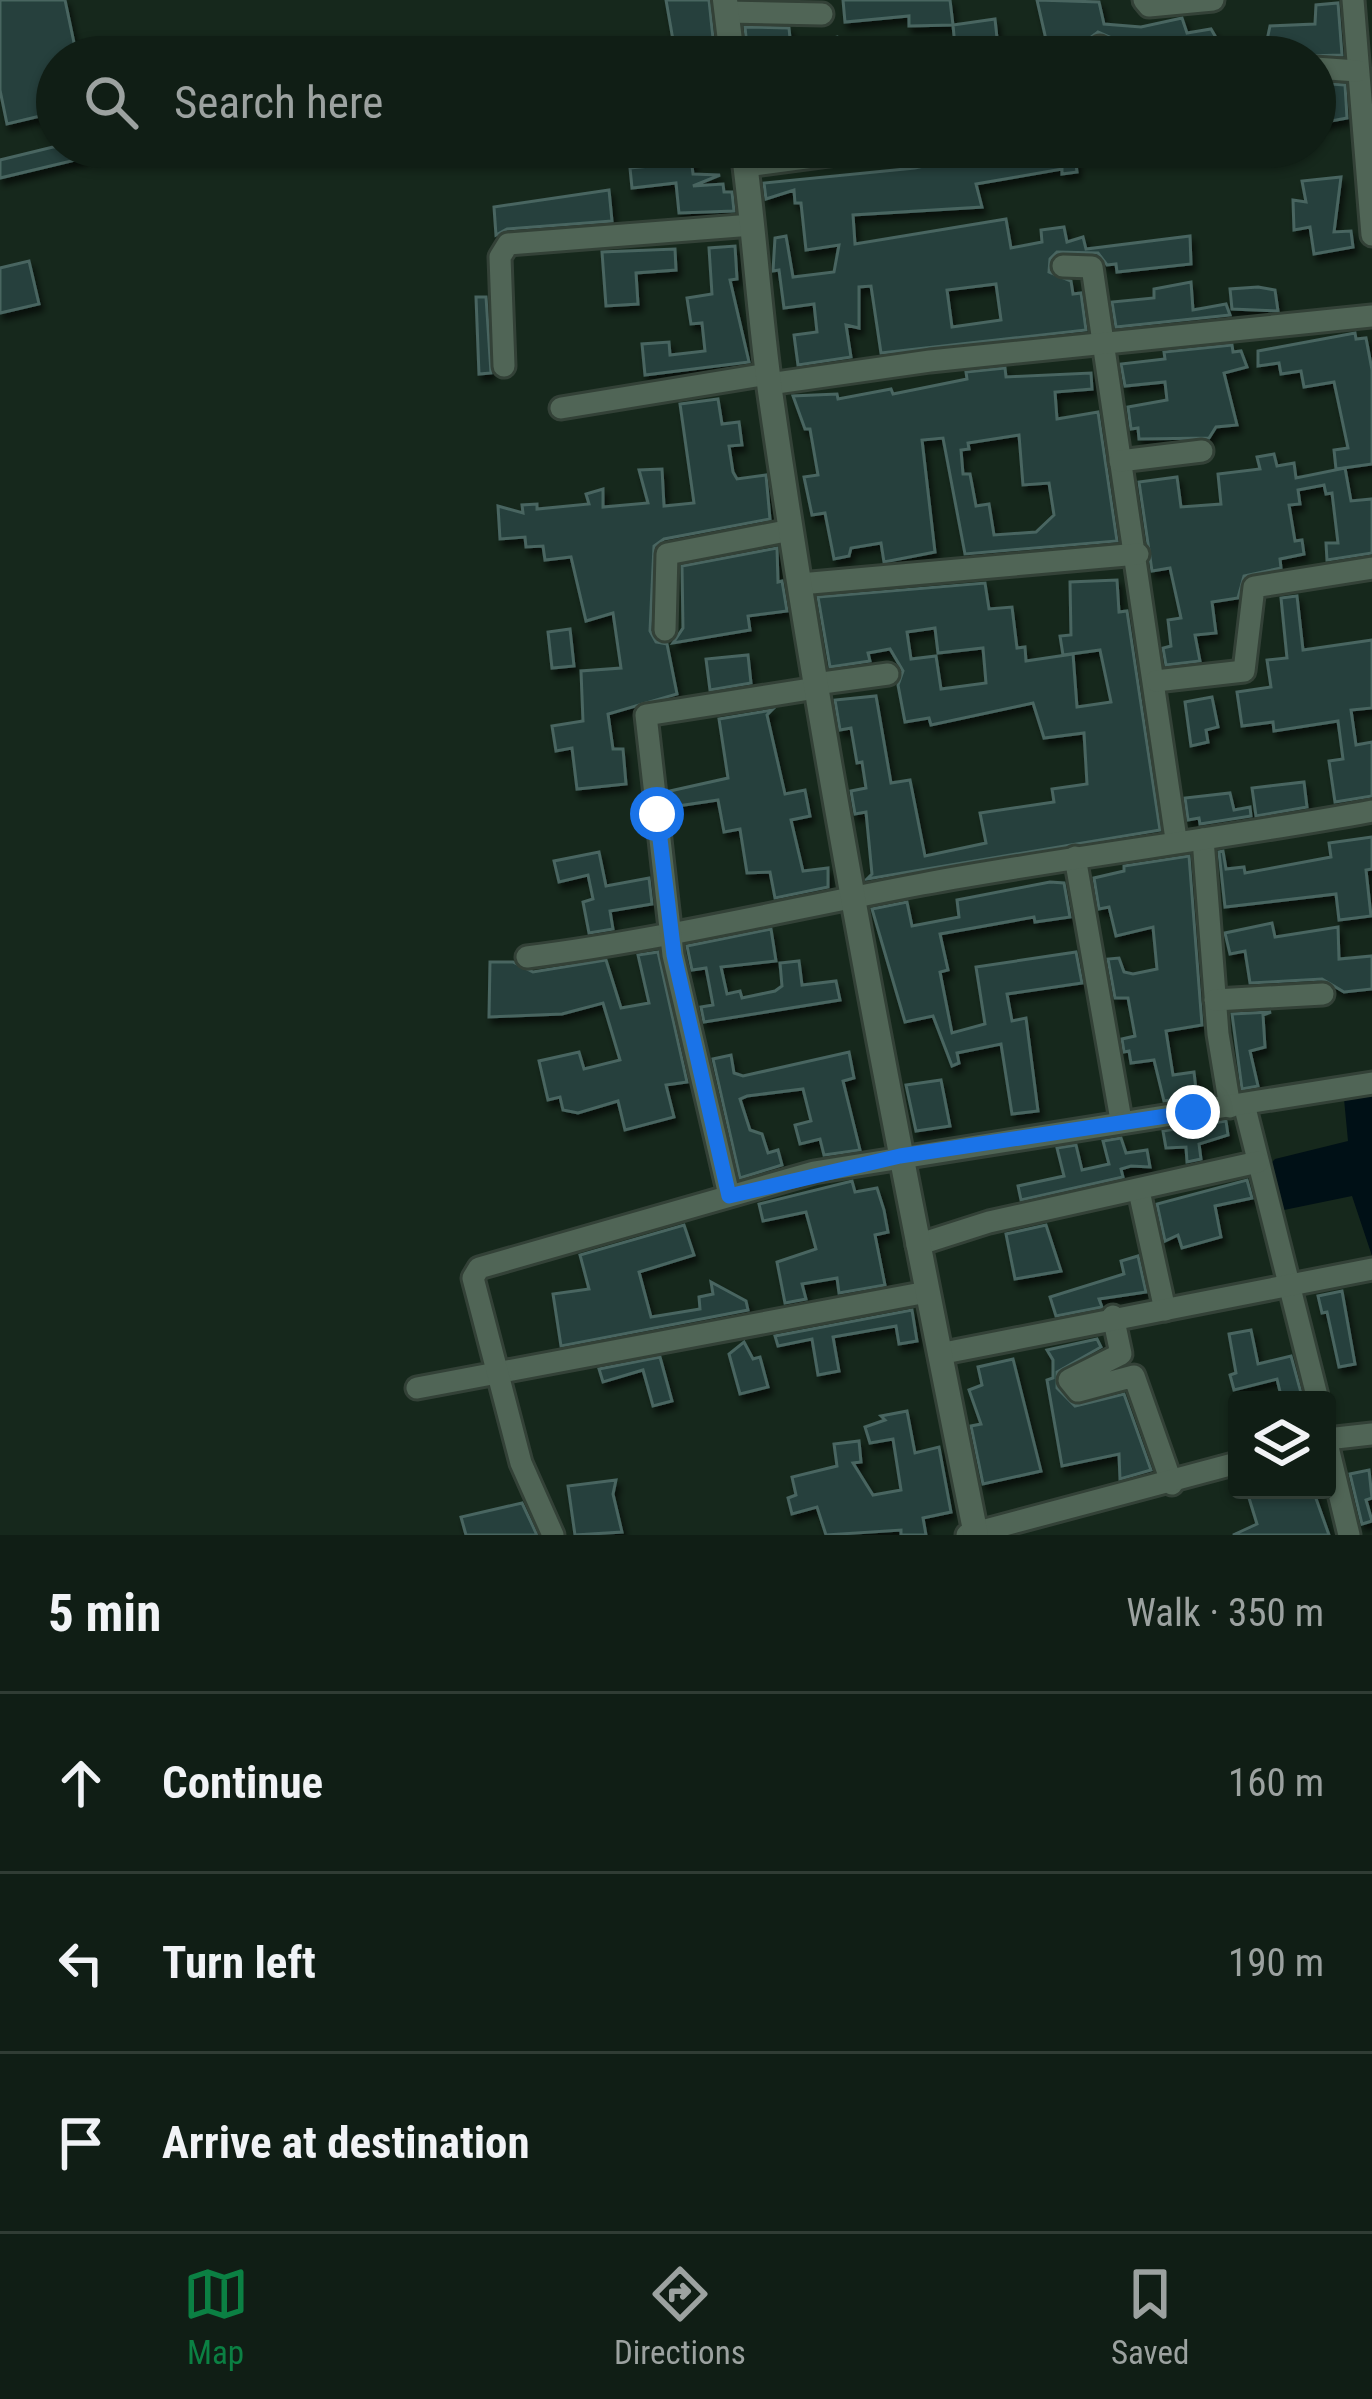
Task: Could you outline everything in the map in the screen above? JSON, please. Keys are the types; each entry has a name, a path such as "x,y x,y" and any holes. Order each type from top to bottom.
{"street":[{"path":"1144,0 1155,6 1214,0"},
{"path":"1353,0 1372,235"},
{"path":"730,36 726,6 823,14"},
{"path":"1336,70 1357,71"},
{"path":"746,168 769,379 815,686 972,1534 1228,1466"},
{"path":"504,366 500,257 508,244 752,225"},
{"path":"1063,266 1092,267 1138,554 1176,839"},
{"path":"561,408 769,379 1372,316"},
{"path":"1120,461 1202,451"},
{"path":"664,629 667,554 791,530"},
{"path":"800,584 1138,554"},
{"path":"1156,681 1244,671 1249,666 1249,593 1254,587 1372,568"},
{"path":"729,1196 672,936 646,715 888,674"},
{"path":"527,957 672,936 1176,839 1372,811"},
{"path":"1203,838 1215,1000 1237,1106 1292,1281 1316,1391"},
{"path":"1075,857 1120,1120"},
{"path":"1215,1000 1323,994"},
{"path":"553,1535 521,1462 474,1281 476,1270 729,1196 900,1156 1372,1083"},
{"path":"917,1245 1005,1218 1258,1162"},
{"path":"1138,1191 1165,1310"},
{"path":"938,1354 1113,1316 1372,1269"},
{"path":"417,1388 500,1369 773,1325 927,1292"},
{"path":"1113,1316 1121,1354 1069,1380 1078,1391 1135,1377 1172,1484"},
{"path":"1336,1440 1372,1434"},
{"path":"1336,1479 1349,1535"}],"shaded area":[{"path":"1372,1092 1372,1256 1352,1196 1284,1210 1267,1167 1275,1159 1348,1141 1344,1099"}],"building":[{"path":"0,0 65,0 73,36 36,36 36,117 7,124 0,90"},
{"path":"666,0 709,0 713,36 672,36"},
{"path":"843,0 950,0 953,25 909,26 909,16 845,22"},
{"path":"1037,0 1099,2 1104,24 1141,27 1182,18 1187,33 1211,29 1215,36 1107,36 1098,32 1045,36"},
{"path":"1338,3 1342,55 1336,55 1336,36 1268,36 1270,26 1315,24 1316,5"},
{"path":"995,19 997,36 954,36 953,25"},
{"path":"745,27 789,28 790,36 746,36"},
{"path":"1336,84 1345,85 1347,118 1336,120"},
{"path":"36,151 36,168 42,168 0,178 0,160"},
{"path":"630,168 692,168 693,174 720,175 693,186 723,184 724,192 732,192 734,211 679,213 676,183 632,188"},
{"path":"915,168 1077,168 1077,172 1062,174 1062,169 976,184 982,207 853,215 855,244 1006,219 1011,248 1042,242 1041,230 1064,227 1067,242 1083,237 1086,249 1190,236 1191,264 1117,272 1116,264 1107,265 1098,253 1057,252 1050,259 1049,272 1071,281 1073,294 1081,293 1086,330 881,353 871,286 859,287 859,328 846,325 851,357 798,365 794,335 817,332 814,304 784,308 779,270 773,271 775,238 786,236 793,277 834,272 839,245 806,250 801,203 795,203 794,190 766,199 764,183","holes":["996,284 1001,320 952,327 947,290"]},
{"path":"1341,177 1334,232 1351,231 1353,247 1314,254 1310,227 1294,230 1293,200 1306,202 1302,181"},
{"path":"609,190 612,221 507,229 496,235 494,207"},
{"path":"735,246 737,279 730,280 749,362 645,375 642,344 669,342 670,355 705,351 702,323 691,324 687,298 712,294 709,248"},
{"path":"675,249 676,270 636,273 638,304 606,306 602,252"},
{"path":"29,261 39,304 0,313 0,268"},
{"path":"1191,282 1193,310 1226,304 1230,315 1116,327 1112,302 1154,298 1154,289"},
{"path":"1230,289 1275,290 1278,311 1232,309"},
{"path":"476,297 486,297 491,373 479,374"},
{"path":"1355,333 1356,339 1366,338 1372,370 1372,464 1336,469 1334,450 1348,448 1334,382 1304,387 1301,371 1281,374 1279,363 1258,366 1258,351"},
{"path":"1232,345 1233,352 1241,351 1247,367 1224,373 1237,425 1216,427 1209,438 1139,439 1138,428 1131,429 1128,407 1167,400 1165,382 1125,386 1121,364 1165,359 1164,352"},
{"path":"1005,368 1006,377 1091,373 1092,389 1055,392 1057,419 1098,412 1117,541 965,554 943,438 922,440 935,552 884,562 881,543 851,548 849,556 834,559 825,513 812,515 804,477 818,475 810,429 805,429 793,396 837,394 838,399 891,389 893,394 967,379 966,372","holes":["1019,435 1023,485 1049,483 1054,515 1036,532 994,535 989,504 976,506 970,474 963,474 961,450 969,449 968,443"]},
{"path":"718,399 722,424 739,422 742,445 729,446 733,472 737,479 766,475 770,519 664,539 654,546 650,631 656,642 667,644 677,694 608,714 613,749 623,749 626,784 577,789 572,748 556,751 552,726 583,721 581,671 621,668 613,613 586,621 571,557 545,560 543,546 526,547 525,537 500,539 498,506 523,513 522,505 537,504 537,509 589,504 586,494 603,489 603,507 648,503 639,470 662,469 664,506 694,503 680,404"},
{"path":"1274,454 1277,466 1294,463 1296,478 1345,468 1351,501 1372,499 1372,553 1327,560 1326,543 1338,543 1332,493 1326,494 1324,485 1298,490 1300,504 1289,505 1295,541 1302,540 1304,554 1280,559 1281,568 1244,576 1238,598 1212,602 1216,633 1195,635 1200,661 1166,665 1163,648 1171,646 1168,620 1181,618 1170,568 1152,571 1139,482 1177,477 1181,507 1221,504 1218,474 1260,469 1257,457"},
{"path":"777,548 778,582 782,581 787,611 748,616 750,630 673,643 683,628 682,566"},
{"path":"1117,580 1119,612 1127,611 1160,830 867,879 872,874 866,812 855,814 851,791 866,788 862,762 857,763 851,728 840,730 835,700 876,696 891,783 910,780 925,856 986,843 980,813 1054,802 1052,789 1087,784 1084,733 1044,738 1033,703 931,725 929,718 905,722 898,685 903,671 890,649 868,653 870,661 830,667 818,597 985,583 989,609 1012,607 1017,648 1025,647 1026,661 1073,654 1077,707 1111,702 1100,650 1063,655 1060,636 1071,635 1070,582","holes":["935,628 938,653 983,648 986,683 941,689 936,656 911,659 907,632"]},
{"path":"1297,596 1303,650 1372,640 1372,708 1351,710 1356,745 1372,742 1372,796 1335,802 1329,761 1343,759 1338,721 1274,731 1273,722 1242,726 1237,692 1271,687 1267,660 1287,658 1281,598"},
{"path":"570,629 574,666 552,668 548,632"},
{"path":"748,655 751,683 710,690 706,659"},
{"path":"1212,697 1218,727 1206,730 1208,742 1191,746 1185,702"},
{"path":"772,710 767,715 785,794 805,790 810,816 791,820 803,871 828,868 828,887 775,898 770,872 747,873 740,829 724,832 718,800 671,807 670,791 728,778 719,719"},
{"path":"1304,782 1307,807 1256,816 1252,788"},
{"path":"1230,793 1234,810 1250,807 1251,816 1200,824 1199,818 1188,820 1185,798"},
{"path":"1372,837 1372,869 1366,870 1371,916 1339,920 1336,894 1225,907 1219,852 1223,851 1226,869 1244,867 1245,873 1331,857 1329,843"},
{"path":"599,852 606,886 649,878 652,904 610,911 613,929 589,933 583,902 593,899 588,875 559,882 554,861"},
{"path":"1189,856 1202,1025 1166,1031 1173,1075 1194,1072 1196,1090 1190,1090 1191,1097 1164,1101 1154,1060 1131,1063 1129,1051 1124,1052 1122,1039 1135,1036 1128,998 1115,998 1108,959 1119,958 1124,972 1133,974 1157,969 1153,927 1116,936 1109,907 1099,909 1094,878 1124,871 1124,866"},
{"path":"1064,883 1070,917 1035,922 1034,917 940,934 948,970 940,972 952,1033 985,1024 976,967 1076,952 1082,983 1007,994 1012,1021 1026,1018 1038,1111 1012,1114 1001,1044 957,1053 959,1063 952,1066 933,1016 905,1022 872,909 907,902 912,926 959,917 957,900"},
{"path":"1272,923 1275,937 1338,927 1339,959 1372,956 1372,989 1344,992 1322,979 1250,983 1245,951 1230,954 1225,933"},
{"path":"771,929 776,961 721,967 727,994 740,991 742,998 775,991 782,986 780,963 799,961 802,985 836,981 840,1000 704,1022 701,1007 713,1005 706,968 692,970 687,946"},
{"path":"658,952 687,1082 666,1085 674,1117 625,1130 618,1101 578,1113 563,1110 560,1097 548,1100 539,1061 579,1052 584,1069 620,1060 603,1003 562,1014 489,1017 490,962 513,962 533,972 606,960 621,1008 649,1003 638,955"},
{"path":"1271,1012 1263,1015 1265,1047 1250,1051 1258,1086 1242,1089 1232,1014"},
{"path":"849,1052 854,1078 843,1081 860,1150 824,1155 820,1139 800,1144 795,1125 811,1121 803,1089 747,1096 740,1099 750,1130 762,1134 768,1153 778,1150 782,1165 740,1178 713,1059 731,1055 734,1073 743,1076"},
{"path":"941,1080 950,1126 916,1131 906,1085"},
{"path":"1226,1121 1228,1135 1199,1144 1201,1159 1187,1162 1186,1147 1166,1148 1163,1131"},
{"path":"1121,1138 1126,1153 1147,1150 1150,1167 1131,1166 1121,1169 1123,1177 1021,1200 1018,1186 1064,1176 1057,1148 1076,1145 1082,1170 1109,1164 1103,1141"},
{"path":"1247,1180 1252,1198 1215,1206 1221,1237 1182,1248 1178,1235 1165,1241 1157,1204"},
{"path":"852,1181 855,1192 877,1188 884,1210 888,1232 875,1235 885,1285 839,1293 837,1278 802,1284 806,1299 785,1303 777,1262 816,1249 806,1212 763,1221 759,1204"},
{"path":"684,1225 694,1255 639,1272 651,1317 700,1309 699,1297 713,1294 711,1282 746,1301 748,1310 561,1346 553,1294 589,1289 580,1255"},
{"path":"1046,1225 1061,1271 1015,1279 1006,1234"},
{"path":"1138,1256 1146,1292 1099,1299 1102,1307 1056,1316 1050,1297 1124,1274 1121,1261"},
{"path":"1342,1291 1355,1364 1339,1367 1327,1312 1322,1313 1318,1296"},
{"path":"912,1310 917,1341 899,1344 896,1326 833,1337 839,1371 818,1375 812,1339 778,1346 775,1336"},
{"path":"1251,1330 1258,1364 1291,1356 1301,1391 1280,1391 1277,1379 1234,1390 1229,1334"},
{"path":"1097,1339 1101,1347 1057,1372 1057,1388 1075,1406 1124,1394 1151,1470 1120,1479 1119,1454 1062,1466 1047,1380 1053,1378 1053,1360 1047,1350"},
{"path":"744,1342 753,1359 760,1357 768,1387 740,1394 729,1354"},
{"path":"660,1357 672,1401 653,1406 643,1370 603,1382 599,1369"},
{"path":"1013,1359 1041,1471 983,1484 971,1426 981,1424 969,1390 982,1385 978,1367"},
{"path":"907,1411 915,1453 939,1447 951,1512 923,1518 926,1535 901,1535 901,1530 826,1535 817,1507 792,1514 788,1498 796,1495 792,1477 837,1466 834,1444 859,1441 861,1462 853,1463 873,1495 901,1490 893,1439 870,1443 865,1427 885,1420 881,1416"},
{"path":"1369,1470 1372,1498 1366,1500 1372,1521 1362,1524 1350,1474"},
{"path":"616,1480 613,1494 622,1532 575,1535 568,1486"},
{"path":"1249,1499 1316,1499 1329,1535 1233,1535 1257,1524"},
{"path":"522,1503 537,1535 466,1535 461,1517"}],"route":[{"path":"657,814 674,955 729,1196 784,1179 900,1156 1193,1112"}]}
